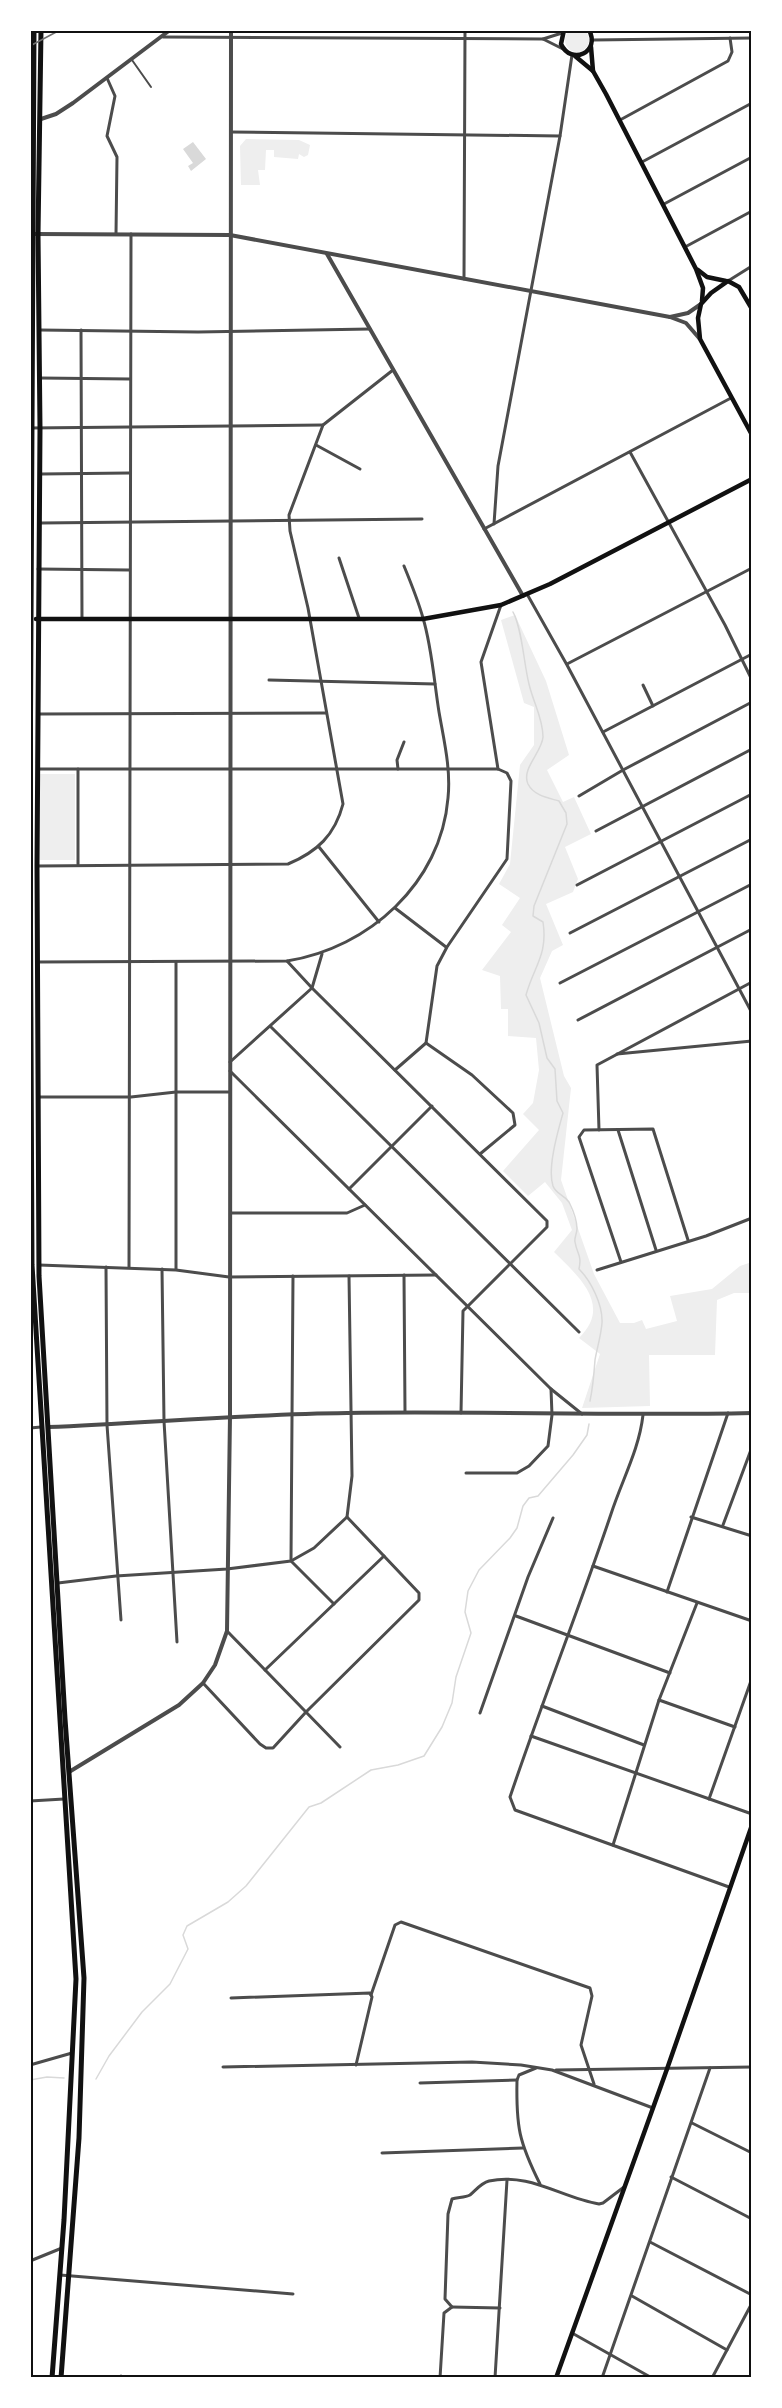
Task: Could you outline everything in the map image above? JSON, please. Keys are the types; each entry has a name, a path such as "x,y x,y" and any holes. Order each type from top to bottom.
{"highway":[{"path":"34,30 31,140 35,234"},
{"path":"33,769 39,714 31,522 31,428 41,30"},
{"path":"34,330 40,378 40,428 38,569 31,714 33,769 31,1212 41,1428 75,1948 73,2053 52,2378"},
{"path":"32,866 37,962 34,1265 48,1427 69,1772 83,1947 84,2006 79,2138 61,2378"}],"main road":[{"path":"589,30 593,71"},
{"path":"563,31 561,44 563,49 593,71 686,246 703,288 698,318 700,339 752,435"},
{"path":"573,55 585,54 592,43"},
{"path":"696,269 707,277 728,281 739,287 752,309"},
{"path":"702,302 728,281"},
{"path":"34,618 423,619 501,605 669,523 752,478"},
{"path":"556,2378 668,2069 752,1825"}],"street":[{"path":"40,119 56,114 170,30"},
{"path":"202,30 206,37"},
{"path":"63,1774 179,1705 203,1683 215,1665 227,1631 230,1416 231,30"},
{"path":"464,279 465,30"},
{"path":"161,37 543,39 563,31"},
{"path":"620,120 728,61 732,52 730,38"},
{"path":"592,43 752,38"},
{"path":"543,39 563,49"},
{"path":"494,524 498,466 573,55"},
{"path":"131,60 151,87"},
{"path":"106,78 115,96 107,136 117,157 116,234"},
{"path":"642,162 752,103"},
{"path":"231,132 560,136"},
{"path":"663,204 752,157"},
{"path":"686,246 752,211"},
{"path":"35,234 230,235 670,317 686,323 700,339"},
{"path":"129,1267 131,234"},
{"path":"327,253 484,529 567,664 752,1013"},
{"path":"728,281 752,266"},
{"path":"670,317 688,313 702,302"},
{"path":"34,330 230,332 370,329"},
{"path":"81,330 82,619"},
{"path":"32,866 288,864 305,857 319,847 335,828 343,804 288,520 323,425 393,370"},
{"path":"40,378 130,378"},
{"path":"484,529 731,398"},
{"path":"31,428 323,425"},
{"path":"316,446 360,469"},
{"path":"630,451 752,680"},
{"path":"39,474 129,473"},
{"path":"39,523 422,519"},
{"path":"339,558 359,618"},
{"path":"37,962 287,961 322,952 352,940 396,908 416,885 435,849 442,830 448,800 449,769 423,619 405,566"},
{"path":"567,664 752,568"},
{"path":"38,569 129,570"},
{"path":"498,769 481,662 501,605"},
{"path":"603,732 752,654"},
{"path":"269,680 435,684"},
{"path":"643,685 653,706"},
{"path":"579,796 623,770 752,702"},
{"path":"39,714 326,713"},
{"path":"398,769 397,760 404,742"},
{"path":"596,831 752,749"},
{"path":"33,769 498,769 507,774 511,781 507,859 447,947 437,966 426,1043 395,1070"},
{"path":"78,769 78,864"},
{"path":"577,885 752,794"},
{"path":"570,933 752,839"},
{"path":"319,847 379,922"},
{"path":"560,983 752,884"},
{"path":"396,908 447,947"},
{"path":"578,1020 752,929"},
{"path":"229,1064 312,988 322,952"},
{"path":"287,961 547,1221 547,1227 467,1306 461,1316 461,1413"},
{"path":"176,962 176,1270"},
{"path":"599,1131 597,1065 752,982"},
{"path":"271,1027 579,1332"},
{"path":"615,1054 752,1041"},
{"path":"426,1043 472,1075 513,1113 514,1125 480,1154"},
{"path":"229,1070 551,1389 583,1415"},
{"path":"37,1097 131,1097 176,1092 229,1092"},
{"path":"349,1189 432,1106"},
{"path":"621,1262 579,1137 584,1130 653,1129 688,1240"},
{"path":"618,1130 656,1250"},
{"path":"229,1213 347,1213 365,1205"},
{"path":"597,1269 706,1236 752,1218"},
{"path":"34,1265 162,1269 229,1277 436,1275"},
{"path":"106,1267 107,1425 116,1576 121,1620"},
{"path":"162,1269 164,1421 177,1642"},
{"path":"404,1275 405,1414"},
{"path":"293,1276 291,1561 334,1604"},
{"path":"58,1583 116,1576 227,1569 291,1561 314,1548 347,1517 352,1476 349,1413 349,1276"},
{"path":"466,1473 524,1471 548,1446 552,1415 551,1389"},
{"path":"644,1413 640,1439 616,1498 510,1797 515,1810 730,1887"},
{"path":"667,1592 728,1413"},
{"path":"30,1428 292,1414 752,1413"},
{"path":"723,1525 752,1447"},
{"path":"203,1683 266,1748 273,1748 418,1600 419,1593 347,1517"},
{"path":"691,1517 723,1525 752,1536"},
{"path":"480,1713 528,1577 553,1518"},
{"path":"265,1670 384,1556"},
{"path":"593,1566 752,1621"},
{"path":"612,1845 659,1701 697,1603"},
{"path":"516,1616 670,1673"},
{"path":"227,1631 340,1747"},
{"path":"709,1799 752,1678"},
{"path":"659,1701 735,1727"},
{"path":"542,1705 644,1744"},
{"path":"531,1736 752,1814"},
{"path":"30,1801 64,1799"},
{"path":"356,2065 372,1995 395,1925 400,1922 590,1988 592,1995 581,2045 594,2085"},
{"path":"231,1998 370,1993 372,1995"},
{"path":"30,2065 73,2053"},
{"path":"223,2067 472,2062 538,2067 552,2070 653,2108"},
{"path":"538,2067 519,2075 516,2117 523,2148 540,2184"},
{"path":"602,2378 710,2067"},
{"path":"552,2070 752,2067"},
{"path":"420,2083 517,2080"},
{"path":"692,2123 752,2153"},
{"path":"382,2153 523,2148"},
{"path":"671,2177 752,2219"},
{"path":"452,2307 446,2299 450,2201 454,2198 469,2195 483,2183 507,2180 540,2184 599,2204 625,2186"},
{"path":"495,2378 507,2180"},
{"path":"650,2242 752,2295"},
{"path":"30,2260 62,2247"},
{"path":"60,2275 293,2294"},
{"path":"632,2296 727,2350"},
{"path":"712,2378 752,2303"},
{"path":"440,2378 444,2313 452,2307 500,2308"},
{"path":"572,2333 652,2378"}],"shaded area":[{"path":"577,28 586,31 589,40 586,49 577,52 568,49 565,40 568,31"},
{"path":"246,139 299,140 310,145 308,155 304,157 299,154 298,159 274,157 274,150 266,150 265,170 258,170 260,185 241,185 240,146"},
{"path":"193,142 206,159 191,171 188,166 193,163 183,149"},
{"path":"515,615 546,681 569,755 547,770 563,802 574,797 591,834 565,847 578,879 573,892 546,904 563,945 552,951 540,978 564,1076 571,1088 561,1180 594,1274 620,1323 634,1323 642,1320 646,1329 677,1321 670,1296 712,1289 740,1266 752,1262 752,1293 734,1293 717,1300 715,1355 649,1355 650,1406 582,1408 600,1354 579,1338 589,1326 593,1314 588,1292 573,1271 554,1252 572,1230 562,1203 545,1182 528,1196 503,1171 539,1130 523,1114 533,1103 539,1070 536,1038 508,1036 508,1009 501,1009 500,976 482,970 511,932 502,925 520,898 499,884 510,864 520,765 534,745 534,707 524,703 501,620"},
{"path":"36,774 75,774 75,860 37,860"}],"waterway":[{"path":"513,612 519,627 529,684 543,730 542,743 527,772 528,784 538,794 559,801 566,813 567,824 534,906 533,916 543,922 544,943 526,995 539,1023 547,1058 555,1069 557,1101 563,1113 552,1160 553,1186 569,1202 576,1219 575,1240 580,1257 579,1269 588,1280 601,1309 601,1328 590,1401"},
{"path":"96,2079 109,2056 142,2012 170,1984 188,1949 183,1935 187,1926 228,1902 246,1886 309,1807 321,1803 371,1770 398,1765 424,1756 442,1727 452,1703 456,1677 471,1633 465,1612 468,1591 479,1570 517,1528 523,1506 529,1498 538,1496 573,1455 587,1435 589,1424"},
{"path":"30,2080 47,2077 64,2078"}],"railway":[{"path":"30,46 60,30"}]}
